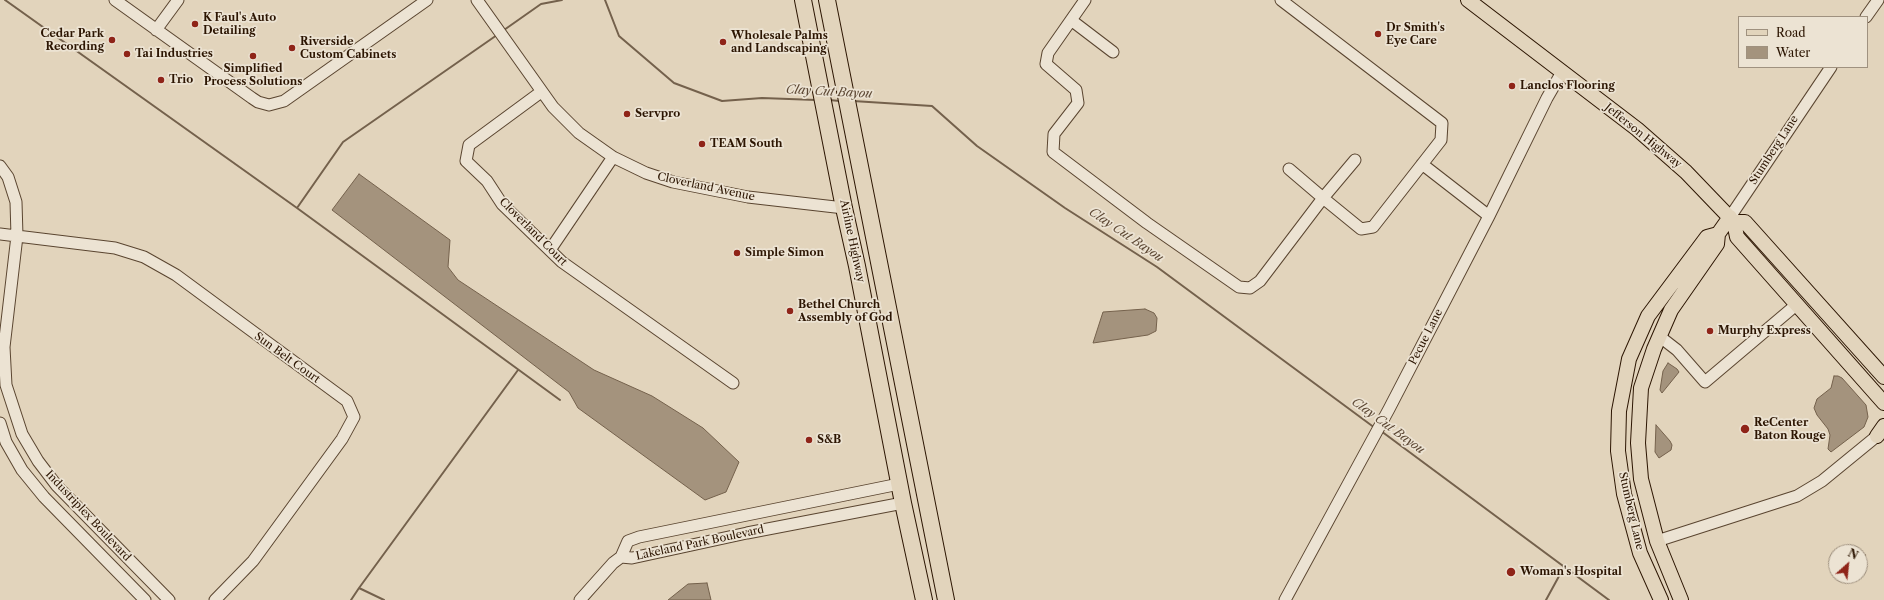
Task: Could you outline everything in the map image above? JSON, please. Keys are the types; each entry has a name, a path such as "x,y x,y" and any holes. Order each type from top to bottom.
{"highway":[{"name":"Airline Highway","path":"803,0 844,208 857,266 899,484 924,599"},
{"name":"Airline Highway","path":"827,0 946,598"},
{"path":"844,208 868,203"},
{"path":"899,484 923,482"},
{"path":"903,503 926,500"},
{"path":"924,599 946,598"}],"main road":[{"name":"Jefferson Highway","path":"1468,0 1662,150 1699,184 1732,220 1736,237 1884,403"},
{"name":"Jefferson Highway","path":"1732,220 1745,222 1884,377"},
{"name":"Stumberg Lane","path":"1660,597 1640,553 1626,501 1618,451 1618,411 1629,359 1648,316 1707,237 1718,234 1732,220"},
{"name":"Stumberg Lane","path":"1681,600 1652,526 1641,479 1638,443 1641,388 1671,310 1718,244 1718,234"},
{"path":"1838,352 1850,356 1864,367 1884,388"},
{"path":"1618,411 1630,414 1634,419 1632,437 1638,443"},
{"path":"1626,501 1632,507 1639,526 1644,528 1652,526"}],"street":[{"path":"115,0 252,98 264,104 274,104 284,101 427,0"},
{"path":"156,30 178,0"},
{"name":"Cloverland Avenue","path":"477,0 553,107 579,133 613,158 646,173 673,182 748,197 844,208"},
{"path":"1085,0 1048,52 1046,64 1076,90 1078,103 1054,134 1053,152 1147,223 1239,287 1250,288 1260,281 1323,198 1355,160"},
{"path":"1281,0 1442,123 1441,140 1373,227 1361,229 1289,169"},
{"path":"1867,16 1878,0"},
{"path":"1071,20 1113,52"},
{"name":"Stumberg Lane","path":"1732,220 1830,68"},
{"name":"Pecue Lane","path":"1285,600 1389,409 1489,216 1547,98 1562,72"},
{"name":"Cloverland Court","path":"541,92 469,145 466,160 487,182 502,204 562,262 733,384"},
{"path":"550,250 613,158"},
{"path":"1422,164 1489,216"},
{"name":"Industriplex Boulevard","path":"0,166 8,177 16,202 17,236 4,347 3,388 22,434 38,461 57,486 169,600"},
{"name":"Sun Belt Court","path":"0,234 115,248 144,256 176,275 347,401 354,417 342,439 253,561 215,600"},
{"path":"1660,336 1677,350 1705,382 1796,305"},
{"name":"Industriplex Boulevard","path":"0,423 6,442 22,470 44,497 144,600"},
{"path":"1657,541 1797,496 1811,489 1882,432"},
{"name":"Lakeland Park Boulevard","path":"899,484 653,534 628,541 621,556 632,558 747,533 853,514 903,503"},
{"path":"850,494 853,514"},
{"path":"810,502 812,521"},
{"path":"744,516 747,533"},
{"path":"653,534 657,552"},
{"path":"580,600 621,556"}],"water":[{"path":"359,174 450,240 448,267 458,280 594,370 652,396 703,428 739,462 726,492 705,500 578,408 569,392 332,210"},
{"path":"1145,309 1154,313 1157,318 1156,331 1148,335 1093,343 1103,312"},
{"path":"1668,363 1679,372 1662,393 1660,390 1663,371"},
{"path":"1834,376 1842,378 1866,405 1868,417 1864,427 1831,452 1828,449 1830,435 1828,429 1817,415 1814,408 1817,399 1831,388"},
{"path":"1656,425 1672,445 1671,450 1659,458 1655,452"},
{"path":"707,583 711,600 668,600 688,584"}],"waterway":[{"path":"5,0 297,208 343,142 497,35"},
{"path":"504,30 541,4 562,0"},
{"name":"Clay Cut Bayou","path":"605,0 619,36 674,83 722,101 762,98 816,100"},
{"name":"Clay Cut Bayou","path":"829,100 840,101"},
{"name":"Clay Cut Bayou","path":"853,101 932,106 977,146 1065,208 1157,267 1375,428"},
{"path":"297,208 560,400"},
{"path":"384,600 359,588 518,370"},
{"name":"Clay Cut Bayou","path":"1381,431 1609,600"},
{"path":"1546,600 1564,567"},
{"path":"351,600 359,588"}],"place":[{"name":"K Faul's Auto Detailing","path":"195,24"},
{"name":"Dr Smith's Eye Care","path":"1378,34"},
{"name":"Cedar Park Recording","path":"112,40"},
{"name":"Wholesale Palms and Landscaping","path":"723,42"},
{"name":"Riverside Custom Cabinets","path":"292,48"},
{"name":"Tai Industries","path":"127,54"},
{"name":"Simplified Process Solutions","path":"253,56"},
{"name":"Trio","path":"161,80"},
{"name":"Lanclos Flooring","path":"1512,86"},
{"name":"Servpro","path":"627,114"},
{"name":"TEAM South","path":"702,144"},
{"name":"Simple Simon","path":"737,253"},
{"name":"Bethel Church Assembly of God","path":"790,311"},
{"name":"Murphy Express","path":"1710,331"},
{"name":"ReCenter Baton Rouge","path":"1745,429"},
{"name":"S&B","path":"809,440"},
{"name":"Woman's Hospital","path":"1511,572"}]}
